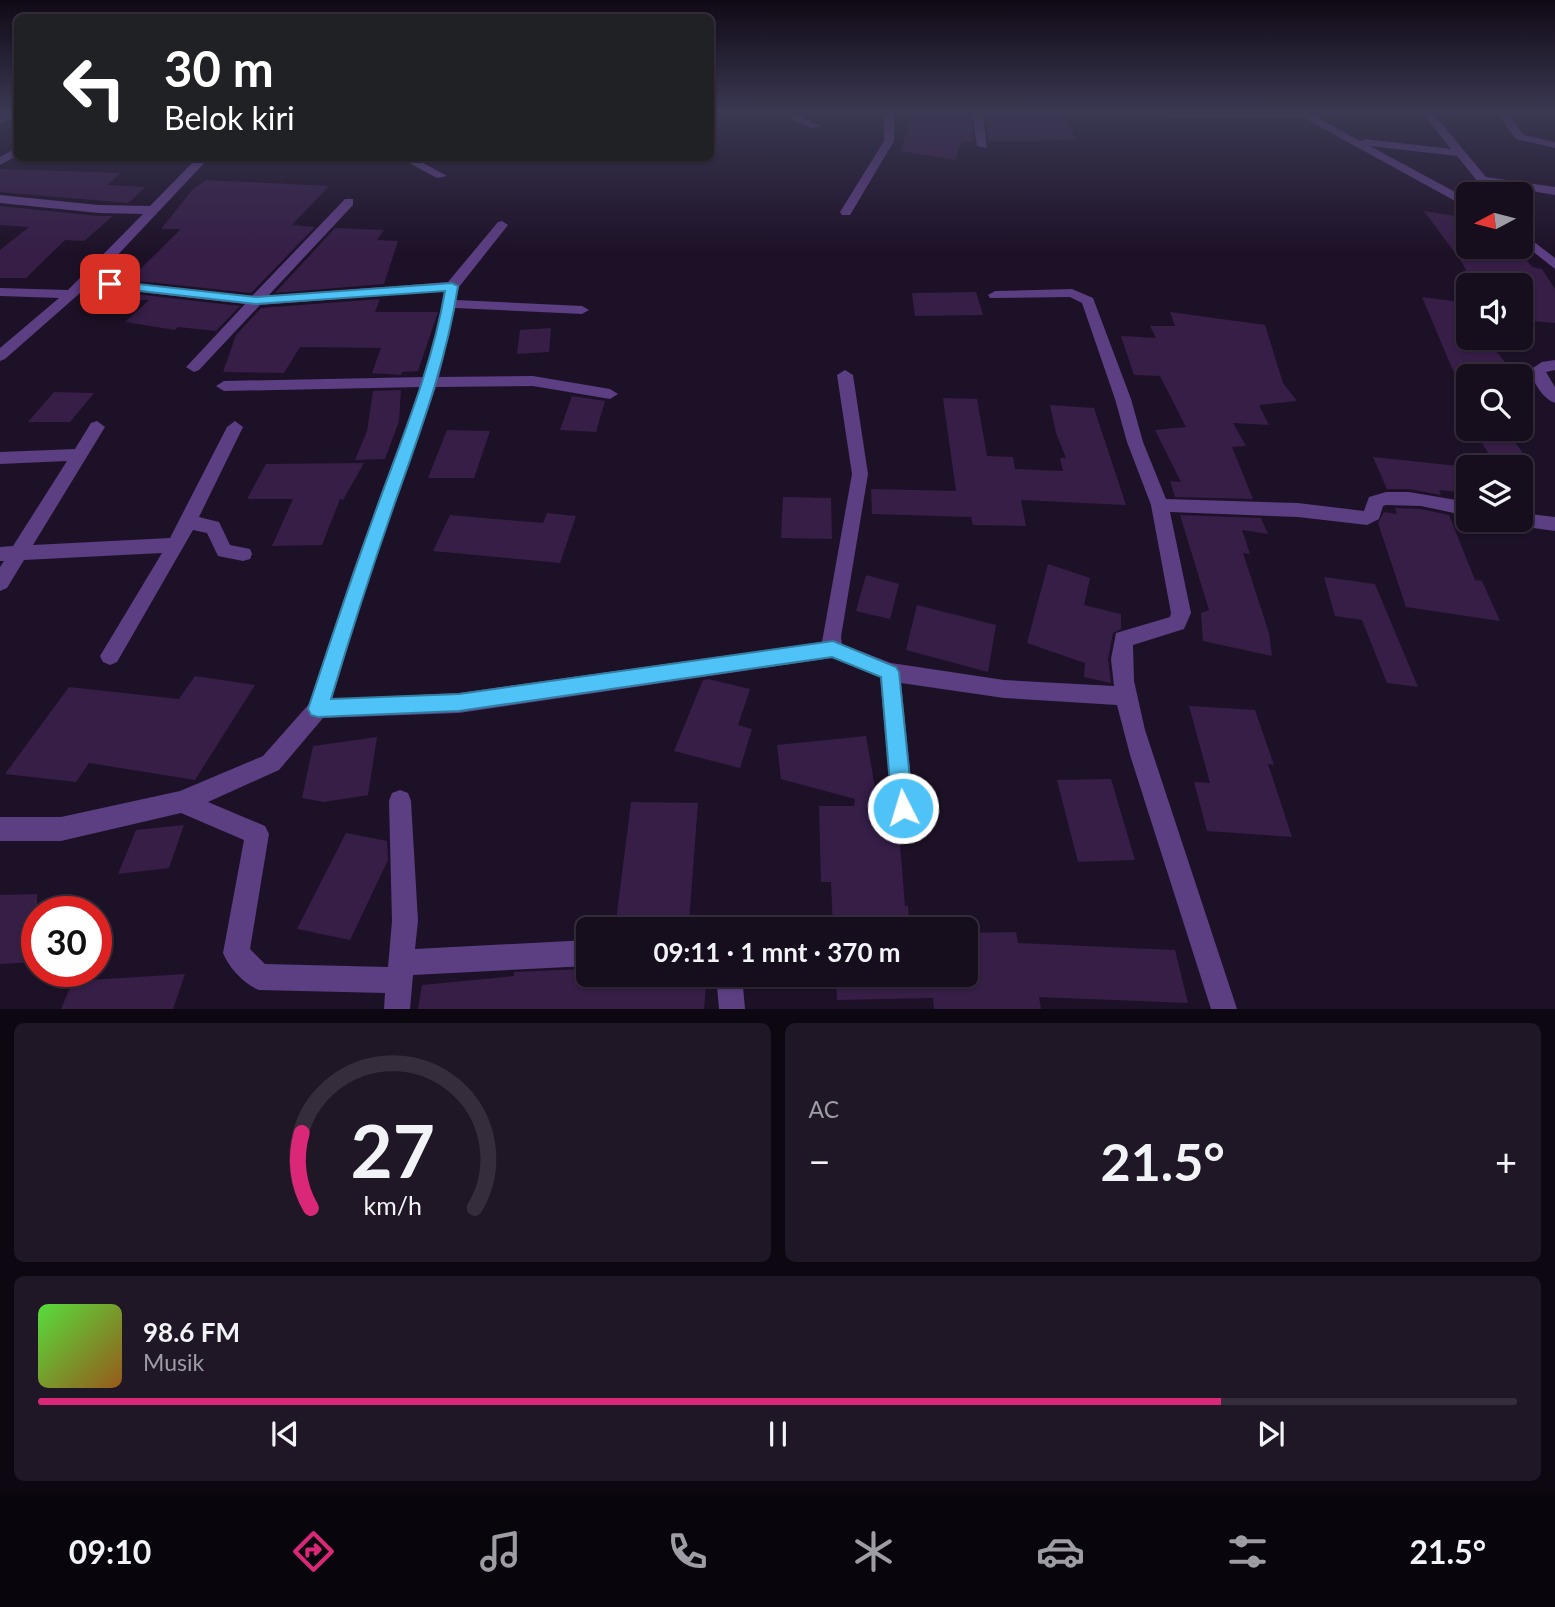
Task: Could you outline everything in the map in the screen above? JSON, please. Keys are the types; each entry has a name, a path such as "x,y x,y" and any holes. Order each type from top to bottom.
{"street":[{"path":"846,212 878,159"},
{"path":"1389,159 1456,197"},
{"path":"1464,159 1482,180 1555,191"},
{"path":"0,356 85,282 200,161"},
{"path":"412,161 441,176"},
{"path":"0,199 99,209 151,210"},
{"path":"194,367 349,202"},
{"path":"0,829 61,829 181,802 271,763 318,709 362,571 430,382 452,286 502,225"},
{"path":"1533,246 1555,265"},
{"path":"85,282 256,301 452,286"},
{"path":"0,292 72,294"},
{"path":"995,295 1072,293 1088,301 1160,505 1181,613 1177,623 1123,639 1121,652 1126,696 1147,772 1224,1009"},
{"path":"450,304 582,310"},
{"path":"1555,365 1547,365 1538,370 1540,378 1555,398"},
{"path":"833,649 831,637 860,474 845,375"},
{"path":"224,386 533,381 610,394"},
{"path":"0,583 97,427"},
{"path":"110,656 176,545 235,427"},
{"path":"0,458 80,455"},
{"path":"1160,505 1298,510 1367,518 1373,514 1375,502 1385,498 1410,499 1456,507"},
{"path":"187,522 213,527 224,551 243,554"},
{"path":"1533,522 1555,524"},
{"path":"0,554 176,545"},
{"path":"318,709 459,703 833,649 890,672 1004,689 1126,696"},
{"path":"890,672 903,808"},
{"path":"397,1009 405,921 400,801"},
{"path":"181,802 257,834 236,953 259,977 401,972 576,954"},
{"path":"730,987 732,1009"}],"building":[{"path":"0,169 121,173 107,185 146,187 128,203 0,192"},
{"path":"206,180 329,186 292,225 315,227 251,293 129,280 181,229 161,229 192,190"},
{"path":"0,206 113,216 84,241 65,240 26,278 0,278 0,250 29,227 0,225"},
{"path":"1424,211 1456,216 1456,254"},
{"path":"335,228 384,230 377,240 398,241 384,284 275,293"},
{"path":"1460,259 1526,259 1532,267 1542,269 1555,289 1555,323 1533,321 1533,273 1468,273"},
{"path":"117,292 240,306 216,331 178,327 175,330 125,322 149,300 108,300"},
{"path":"976,292 983,315 915,316 912,293"},
{"path":"1422,297 1456,301 1456,350 1495,350 1506,364 1456,364 1456,378"},
{"path":"380,299 375,312 438,312 418,371 402,372 401,375 372,373 381,348 300,347 284,373 223,372 236,335 261,308"},
{"path":"1170,312 1265,325 1283,383 1297,401 1259,405 1269,425 1233,423 1246,446 1232,447 1253,499 1175,497 1170,481 1181,482 1155,430 1186,427 1160,376 1134,375 1121,336 1156,338 1150,326 1175,326"},
{"path":"551,328 549,352 517,354 520,330"},
{"path":"401,390 399,421 385,459 355,460 367,431 373,391"},
{"path":"54,392 94,393 70,422 28,422"},
{"path":"572,396 605,401 596,432 560,430"},
{"path":"943,398 977,399 987,456 1013,457 1015,469 1063,471 1060,458 1066,458 1056,433 1050,405 1094,408 1126,505 1021,500 1026,526 973,525 971,517 872,514 871,489 956,491"},
{"path":"447,430 490,431 474,478 428,478"},
{"path":"1480,441 1514,441 1524,455 1490,455"},
{"path":"1373,457 1456,466 1456,492 1439,490 1441,495 1409,489 1387,489"},
{"path":"364,463 343,500 340,499 322,545 272,546 293,499 247,499 266,464"},
{"path":"783,497 831,498 832,539 781,538"},
{"path":"1395,508 1421,509 1449,515 1475,580 1482,581 1500,621 1406,607 1378,523 1384,512 1397,514"},
{"path":"547,513 576,516 560,563 433,551 450,515 543,523"},
{"path":"1180,515 1261,518 1268,534 1242,530 1250,554 1243,553 1269,633 1272,656 1203,641 1201,613 1209,610"},
{"path":"1048,564 1090,578 1084,605 1121,614 1121,629 1113,633 1108,659 1111,683 1084,677 1085,663 1027,643"},
{"path":"866,575 899,584 890,619 856,611"},
{"path":"1324,577 1375,584 1418,687 1387,683 1362,620 1335,616"},
{"path":"917,605 996,625 988,672 906,650"},
{"path":"195,676 255,685 195,780 89,763 76,782 5,774 69,687 179,699"},
{"path":"703,680 750,689 738,725 752,729 740,768 674,751"},
{"path":"1189,706 1255,710 1274,765 1268,764 1292,837 1207,831 1194,782 1210,783"},
{"path":"866,736 877,799 889,800 893,817 898,820 905,906 908,906 909,917 832,917 831,882 821,882 819,806 854,806 855,799 781,779 777,745"},
{"path":"377,737 368,795 324,802 302,798 313,746"},
{"path":"1111,779 1135,860 1078,862 1057,780"},
{"path":"631,802 698,803 689,917 617,917"},
{"path":"184,825 169,868 118,874 136,830"},
{"path":"346,833 387,841 388,860 350,940 297,929"},
{"path":"37,894 21,896 21,963 0,964 0,895"},
{"path":"1016,932 1018,943 1175,950 1188,1003 1039,997 1041,1009 934,1009 933,998 837,1000 836,987 978,987 978,933"},
{"path":"576,969 576,987 706,987 704,1009 418,1009 422,985 514,976 514,972"},
{"path":"185,974 173,1009 61,1009 70,987 112,987 112,979"}],"route":[{"path":"110,284 256,301 452,286 444,332 430,382 362,571 318,709 459,703 833,649 890,672 903,808"}]}
